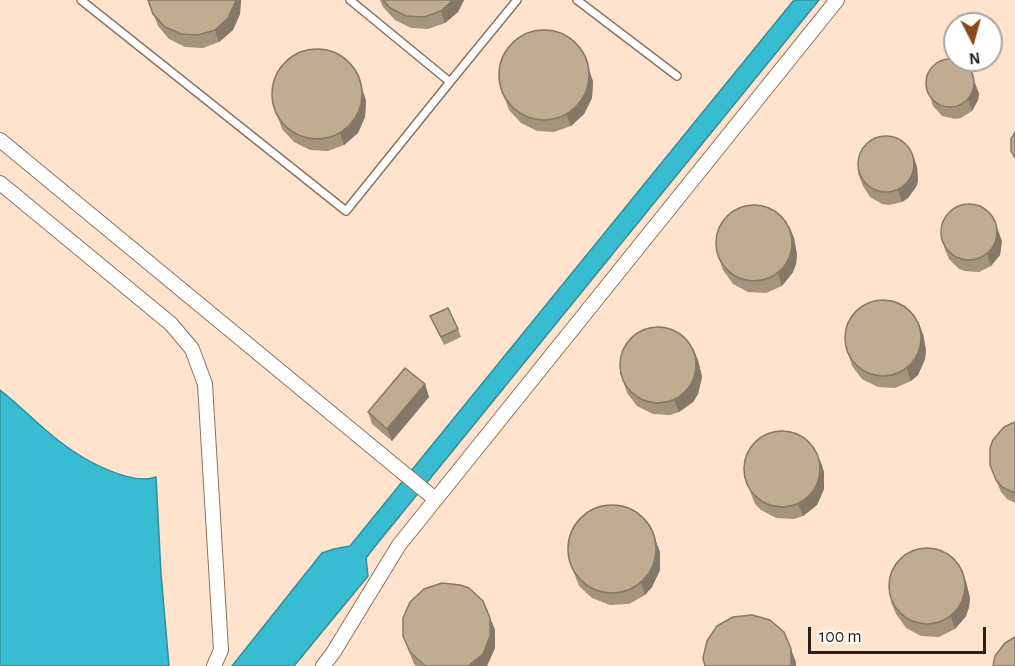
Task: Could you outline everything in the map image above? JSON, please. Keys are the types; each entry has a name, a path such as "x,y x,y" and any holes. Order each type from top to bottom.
{"street":[{"path":"323,666 431,495 837,0"},
{"path":"0,140 431,495"},
{"path":"0,183 171,324 192,349 205,384 221,650 214,666"}],"lane":[{"path":"81,0 346,211 517,0"},
{"path":"350,0 450,82"},
{"path":"577,0 677,76"}],"water":[{"path":"794,0 819,0 372,550 366,558 368,576 294,666 232,666 322,553 350,546"},
{"path":"0,390 55,438 95,464 133,478 156,477 169,666 0,666"}],"building":[{"path":"148,0 236,0 228,18 215,30 198,35 181,34 165,27 153,14"},
{"path":"383,0 453,0 441,11 424,17 406,16 390,8"},
{"path":"544,30 569,38 581,50 589,75 581,100 569,112 544,120 519,112 507,100 499,75 507,50 519,38"},
{"path":"317,49 342,57 354,69 362,94 354,119 342,131 317,139 292,131 280,119 272,94 280,69 292,57"},
{"path":"943,60 943,72 971,72 972,92 967,100 950,107 933,100 926,83 933,66"},
{"path":"1015,132 1015,158 1011,151 1011,139"},
{"path":"880,136 892,136 906,144 914,158 912,175 906,184 892,192 880,192 863,180 858,170 858,158 870,141"},
{"path":"963,204 975,204 989,212 997,226 995,243 989,252 975,260 963,260 946,248 941,238 941,226 953,209"},
{"path":"754,205 769,208 781,216 789,228 792,243 789,258 781,270 769,278 754,281 739,278 727,270 719,258 716,243 719,228 727,216 739,208"},
{"path":"883,300 898,303 910,311 918,323 921,338 918,353 910,365 898,373 883,376 868,373 856,365 848,353 845,338 848,323 856,311 868,303"},
{"path":"448,308 458,329 441,337 430,316"},
{"path":"658,327 673,330 685,338 693,350 696,365 693,380 685,392 673,400 658,403 643,400 631,392 623,380 620,365 623,350 631,338 643,330"},
{"path":"405,368 425,384 387,429 368,412"},
{"path":"1015,422 1015,493 1002,487 996,480 990,465 990,448 993,440 1004,427"},
{"path":"782,431 797,434 809,442 817,454 820,469 817,484 809,496 797,504 782,507 767,504 755,496 747,484 744,469 747,454 755,442 767,434"},
{"path":"612,505 629,509 643,518 652,532 656,549 652,566 643,580 629,589 612,593 595,589 581,580 572,566 568,549 572,532 581,518 595,509"},
{"path":"927,548 942,551 954,559 962,571 965,586 962,601 954,613 942,621 927,624 912,621 900,613 892,601 889,586 892,571 900,559 912,551"},
{"path":"442,583 469,588 483,601 490,618 490,636 483,654 468,666 426,666 410,652 403,636 403,618 410,602 424,589"},
{"path":"752,615 770,620 784,632 791,649 791,666 705,666 703,658 707,641 717,626 733,617"},
{"path":"1015,637 1015,666 993,666 995,656 1005,643"}]}
